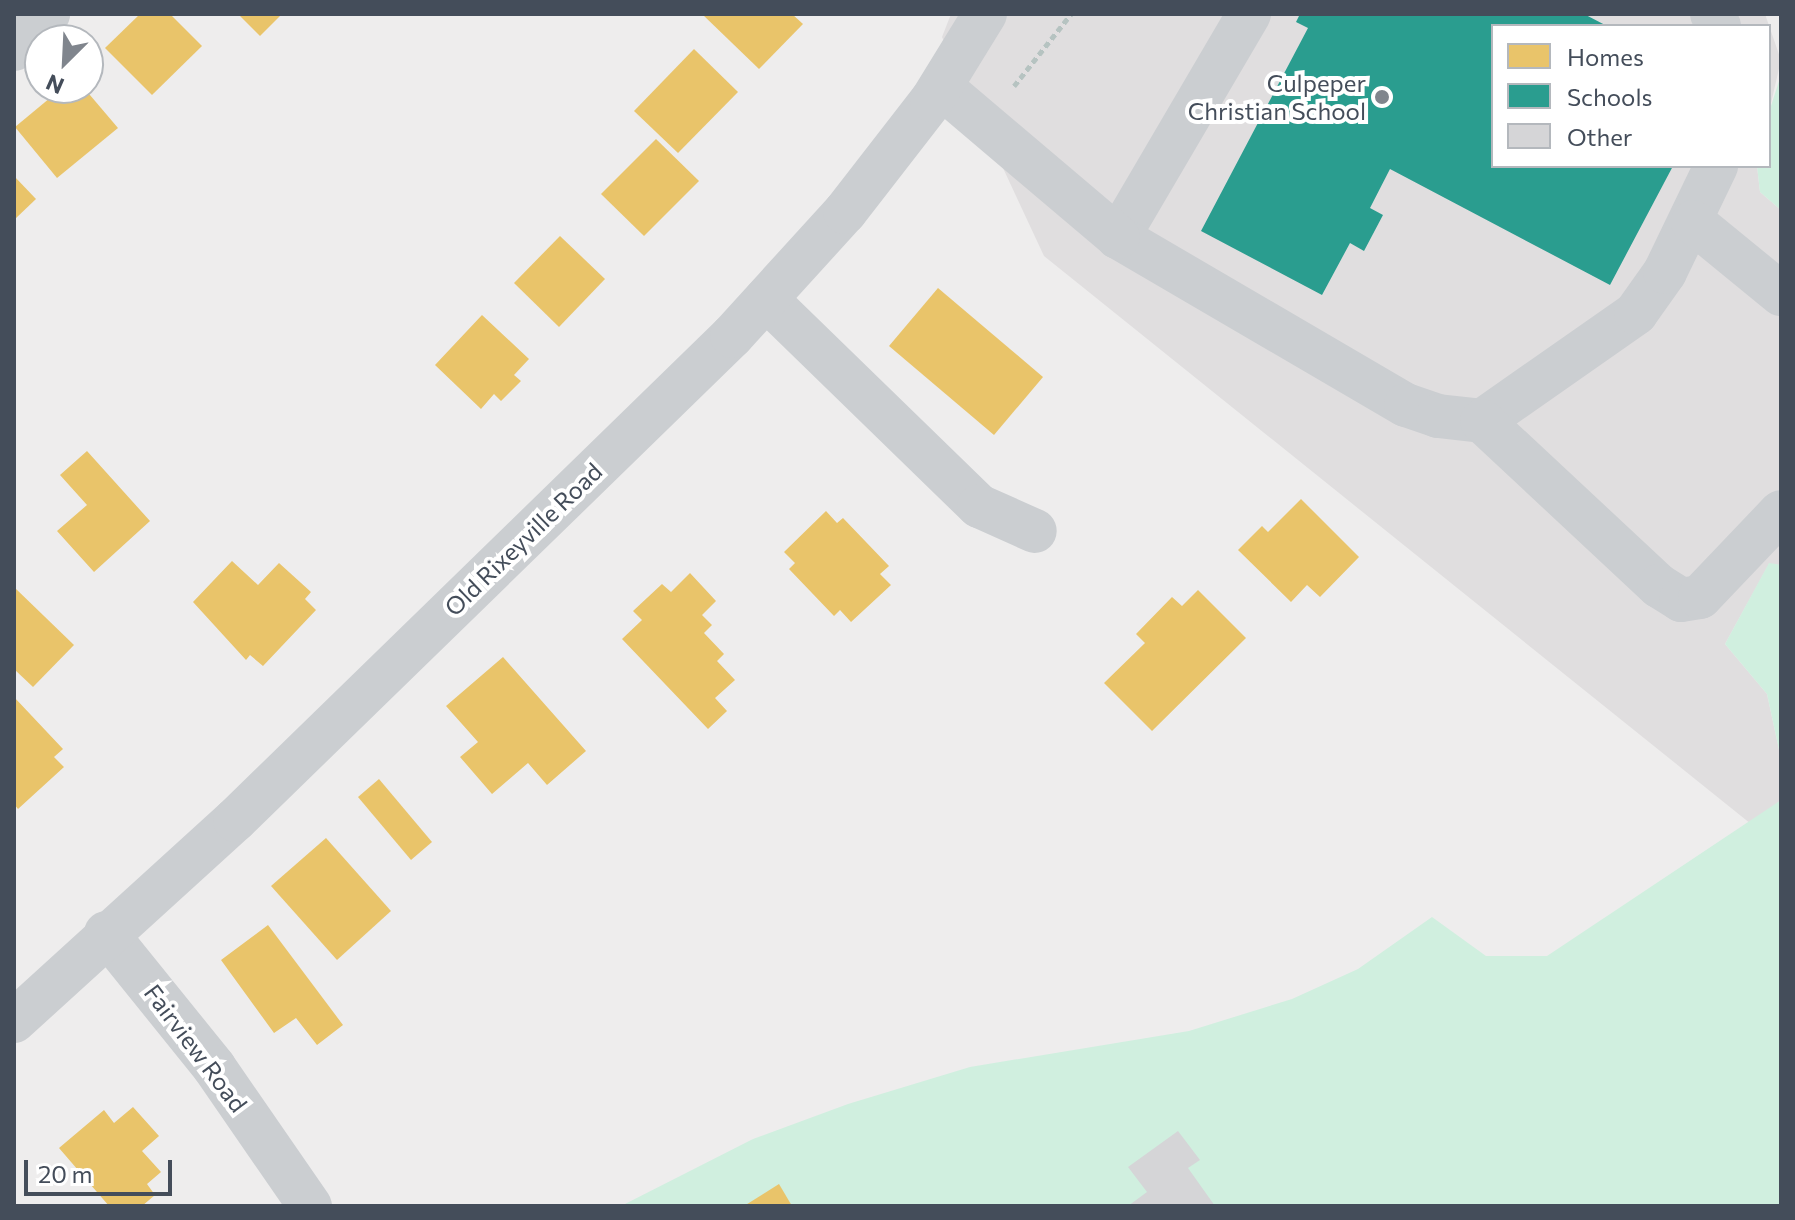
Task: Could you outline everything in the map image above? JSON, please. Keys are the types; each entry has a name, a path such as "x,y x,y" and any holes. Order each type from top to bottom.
{"street":[{"path":"14,49 48,14"},
{"name":"Old Rixeyville Road","path":"14,1021 106,933 235,820 766,299 845,212 941,87 985,14"},
{"path":"1118,237 1249,14"},
{"path":"941,87 1118,237 1406,405 1482,421 1659,586 1681,600 1700,597 1781,512"},
{"path":"1482,421 1636,313 1693,222 1715,168"},
{"path":"1693,222 1781,294"},
{"path":"766,299 979,506 1035,531"},
{"name":"Fairview Road","path":"106,933 214,1067 310,1206"}],"path":[{"path":"1010,91 1071,14"}],"shaded area":[{"path":"951,14 1765,14 1768,24 1491,24 1491,168 1757,168 1760,192 1781,210 1781,565 1769,564 1725,644 1767,694 1781,759 1781,800 1751,824 1044,256 942,37"},
{"path":"1771,31 1781,60 1771,103"}],"green space":[{"path":"1781,75 1781,210 1760,192 1757,168 1771,168 1771,106"},
{"path":"1769,563 1781,565 1781,759 1767,694 1725,644"},
{"path":"1781,800 1781,1206 621,1206 753,1139 848,1104 970,1067 1189,1031 1292,999 1358,969 1432,917 1486,956 1547,956"}],"building: Homes":[{"path":"140,14 170,14 202,46 152,95 105,48"},
{"path":"238,14 282,14 260,36"},
{"path":"702,14 792,14 803,24 759,69"},
{"path":"694,49 738,92 678,153 634,111"},
{"path":"43,104 98,104 118,128 57,178 15,127"},
{"path":"656,139 699,181 644,236 601,194"},
{"path":"14,176 36,199 14,220"},
{"path":"560,236 605,279 559,327 514,283"},
{"path":"938,288 1043,377 994,435 889,346"},
{"path":"482,315 529,359 514,375 521,381 501,401 494,394 481,409 435,365"},
{"path":"87,451 150,521 94,572 57,531 87,505 60,475"},
{"path":"1301,499 1359,557 1320,597 1307,585 1291,602 1238,550 1262,526 1268,532"},
{"path":"826,511 837,523 843,518 889,566 880,574 891,585 851,622 840,610 834,616 789,569 795,563 784,552"},
{"path":"232,561 258,585 279,563 311,592 305,599 316,610 263,666 250,655 246,660 193,602"},
{"path":"690,573 716,601 702,615 712,625 704,633 724,654 717,661 735,680 715,698 727,711 708,729 622,639 642,620 633,611 662,584 671,592"},
{"path":"14,587 74,645 33,687 14,669"},
{"path":"1198,590 1246,638 1152,731 1104,683 1145,643 1136,634 1172,597 1182,606"},
{"path":"503,657 586,751 547,785 528,763 492,794 460,757 478,742 446,706"},
{"path":"14,697 63,749 54,757 64,767 18,809 14,804"},
{"path":"379,779 432,842 411,860 358,797"},
{"path":"326,838 391,911 337,960 271,886"},
{"path":"268,925 343,1025 317,1045 296,1018 274,1033 221,960"},
{"path":"133,1107 159,1136 142,1151 161,1172 147,1184 155,1195 142,1206 109,1206 59,1148 104,1110 114,1123"},
{"path":"779,1184 792,1206 744,1206"}],"building: Schools":[{"name":"Culpeper Christian School","path":"1300,14 1584,14 1603,24 1491,24 1491,168 1672,168 1610,285 1390,169 1370,208 1383,215 1364,251 1350,243 1322,295 1201,231 1308,28 1296,22"}],"building: Other":[{"path":"1178,1131 1200,1160 1188,1168 1215,1206 1128,1206 1147,1192 1128,1167"}],"place":[{"name":"Culpeper Christian School","path":"1382,97"}]}
